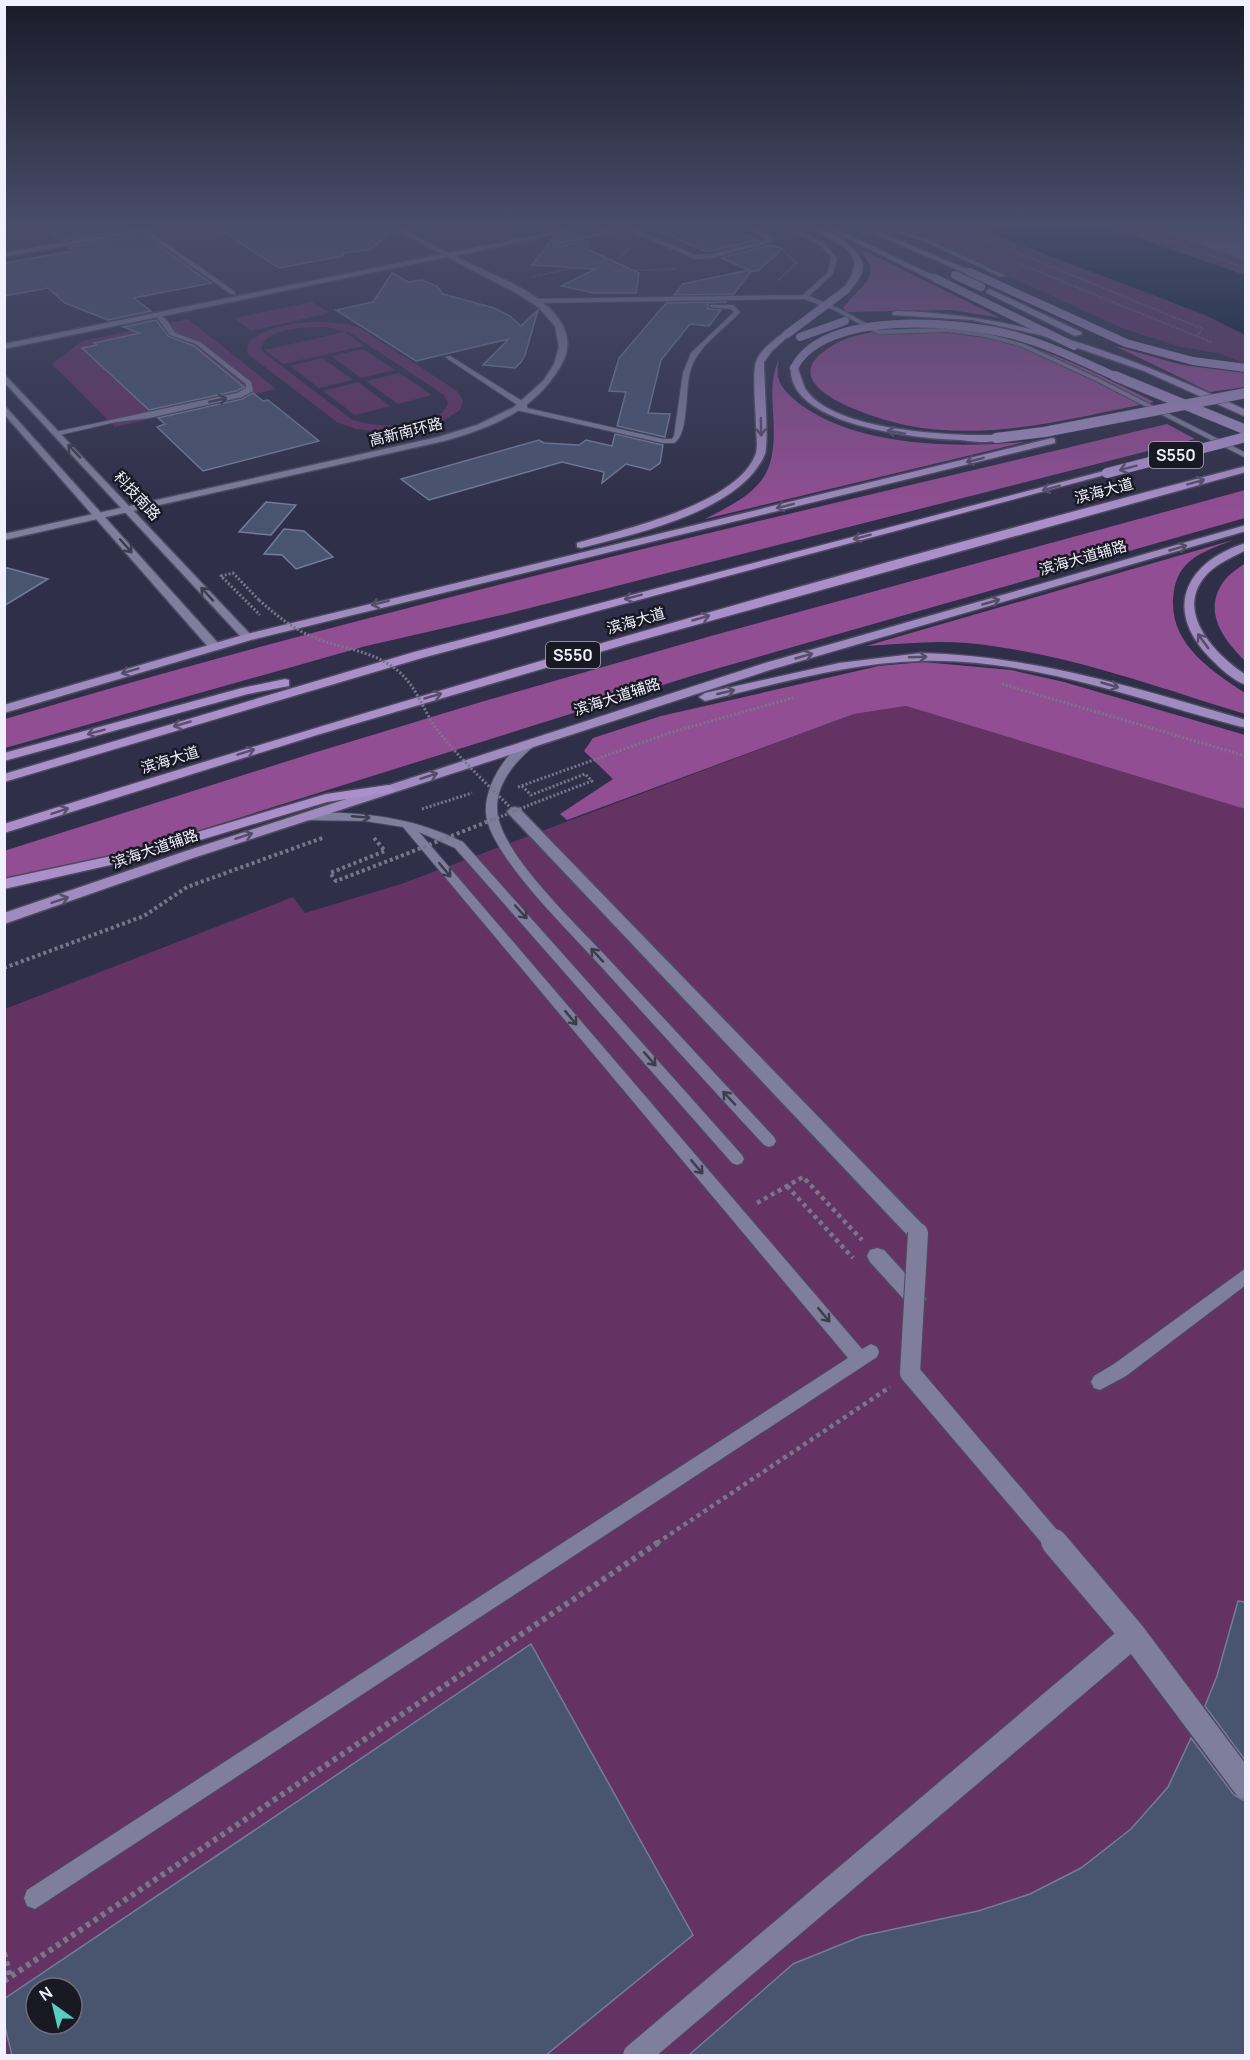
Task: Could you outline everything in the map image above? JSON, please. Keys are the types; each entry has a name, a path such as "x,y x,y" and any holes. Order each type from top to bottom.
{"highway":[{"name":"滨海大道","path":"4,778 418,655 1107,473 1245,432"},
{"name":"滨海大道","path":"4,829 288,739 687,622 1245,469"},
{"path":"4,757 246,691 418,655"},
{"path":"4,884 132,856 326,798 388,789"}],"main road":[{"path":"437,589 664,519 716,498 735,486 757,464 761,452 759,369 764,355 804,321"},
{"path":"759,369 775,353 800,337 845,321"},
{"path":"990,321 1019,326 1076,343 1183,384"},
{"path":"1022,321 1245,432"},
{"path":"1053,321 1245,414"},
{"path":"1078,321 1126,343 1184,359 1245,368"},
{"path":"1245,394 1044,432 996,438 918,436 863,424 841,416 811,400 794,378 794,368 797,360 805,351 816,344 847,332 908,324 977,328 1034,341 1245,432"},
{"path":"4,710 247,637 1245,394"},
{"name":"滨海大道辅路","path":"4,919 303,817 769,666 1245,528"},
{"path":"1245,546 1207,567 1195,581 1189,597 1189,613 1196,632 1212,653 1245,681"},
{"path":"567,730 850,664 921,657 978,658 1038,666 1245,724"}],"street":[{"path":"4,340 96,321"},
{"path":"4,347 132,321"},
{"name":"高新南环路","path":"4,537 129,511 421,444 480,427 518,409 538,394 554,374 565,345 562,331 556,321"},
{"name":"科技南路","path":"4,376 247,637"},
{"path":"4,408 214,646"},
{"path":"514,812 918,1233 910,1373 1133,1635 1245,1786"},
{"path":"877,1256 916,1299"},
{"path":"636,2055 1133,1635"}],"lane":[{"path":"518,409 663,441 674,441 678,436 686,373 694,353 727,321"},
{"path":"859,321 879,332 948,330 985,335 1022,345 1096,379 1245,456"},
{"path":"165,322 177,327 187,336"},
{"path":"116,420 157,415 239,395 250,389 249,383 201,345 172,334 165,322"},
{"path":"448,357 518,409 672,451"},
{"path":"58,434 194,401"},
{"path":"532,742 501,773 492,804 493,820 507,852 567,922 769,1141"},
{"path":"303,817 366,817 407,825 442,836 470,854 737,1159"},
{"path":"35,1898 866,1355 737,1214 407,825"},
{"path":"1100,1382 1120,1370 1245,1275"}],"path":[{"path":"1159,321 1196,336 1203,329 1184,321"},
{"path":"261,617 221,576 233,573 290,626 311,637 374,657 404,675 417,691 434,725 451,747 514,812"},
{"path":"999,683 1245,756"},
{"path":"515,788 672,732 799,696"},
{"path":"370,833 385,851 330,873 336,881 592,781 585,774 531,795 522,786"},
{"path":"420,810 470,794"},
{"path":"4,968 144,916 188,887 331,835"},
{"path":"737,1214 803,1177 877,1256"},
{"path":"787,1186 853,1258"},
{"path":"4,1953 7,1979 910,1373"}],"shaded area":[{"path":"178,321 191,321 276,389 115,427 52,364 82,341"},
{"path":"238,321 294,321 251,331"},
{"path":"1107,321 1245,321 1245,364 1222,354 1177,346"},
{"path":"325,322 346,324 362,329 457,391 463,400 460,410 436,425 411,431 383,432 356,429 337,422 249,355 247,351 249,342 266,331 285,325","holes":["327,327 350,333 444,395 448,403 442,412 432,419 404,425 389,426 351,419 263,352 261,348 271,336 290,330"]},
{"path":"924,328 988,336 1044,352 1097,374 1154,402 1030,426 968,431 936,430 905,425 856,410 821,390 812,379 812,366 823,352 846,339 871,332"},
{"path":"345,332 364,346 283,364 265,350"},
{"path":"1115,346 1182,365 1245,373 1245,387 1210,392"},
{"path":"363,349 395,370 361,378 331,356"},
{"path":"323,358 353,380 319,388 290,366"},
{"path":"779,359 778,377 791,396 801,405 825,419 851,429 909,442 969,445 1025,442 705,519 752,491 762,480 768,468 774,435 773,385"},
{"path":"399,373 432,395 398,404 366,381"},
{"path":"358,382 390,406 355,415 323,391"},
{"path":"1167,424 1195,439 506,614 366,646 5,748 5,719 149,677 438,600"},
{"path":"1245,490 1245,518 698,674 184,835 111,855 5,879 4,851 310,754 711,636"},
{"path":"1233,540 1201,553 1185,566 1179,574 1174,591 1174,616 1186,643 1196,655 1207,666 1245,693 1245,714 1108,671 1002,647 942,642 866,646"},
{"path":"1245,563 1245,661 1223,634 1215,614 1215,603 1224,581"},
{"path":"923,662 1011,670 1064,682 1245,735 1245,809 906,706 854,714 567,820 560,814 613,779 584,751 593,738 661,716 879,666"},
{"path":"906,706 1245,809 1245,2055 5,2055 5,1009 293,897 305,913 401,884 854,714"}],"water":[{"path":"1217,321 1245,321 1245,335"}],"building":[{"path":"157,321 168,336 194,346 244,387 236,391 149,410 82,348 97,345 94,343 140,333 123,327"},
{"path":"353,321 516,321 521,326 526,321 535,321 525,355 515,368 483,365 509,339 416,361"},
{"path":"651,321 713,321 709,326 690,324 661,360 648,413 670,414 665,437 617,426 626,392 609,391 619,358"},
{"path":"253,393 263,401 268,400 319,441 203,471 157,427 165,424 158,418 242,399"},
{"path":"615,434 663,445 660,463 650,470 626,464 602,483 604,472 562,462 429,500 401,479 539,440 544,443 579,445 586,440 612,446"},
{"path":"266,502 296,505 271,535 239,532"},
{"path":"284,529 304,531 333,557 296,569 282,555 264,554"},
{"path":"4,567 48,579 4,606"},
{"path":"1238,1601 1245,1602 1245,1760 1205,1706 1217,1676"},
{"path":"531,1644 693,1935 546,2055 12,2055 4,2023 4,1999 24,1986 24,2036 84,2036 84,1976 38,1976"},
{"path":"1191,1738 1234,1795 1245,1801 1245,2055 689,2055 793,1964 862,1936 978,1911 1030,1894 1081,1868 1131,1829 1168,1787"}]}
